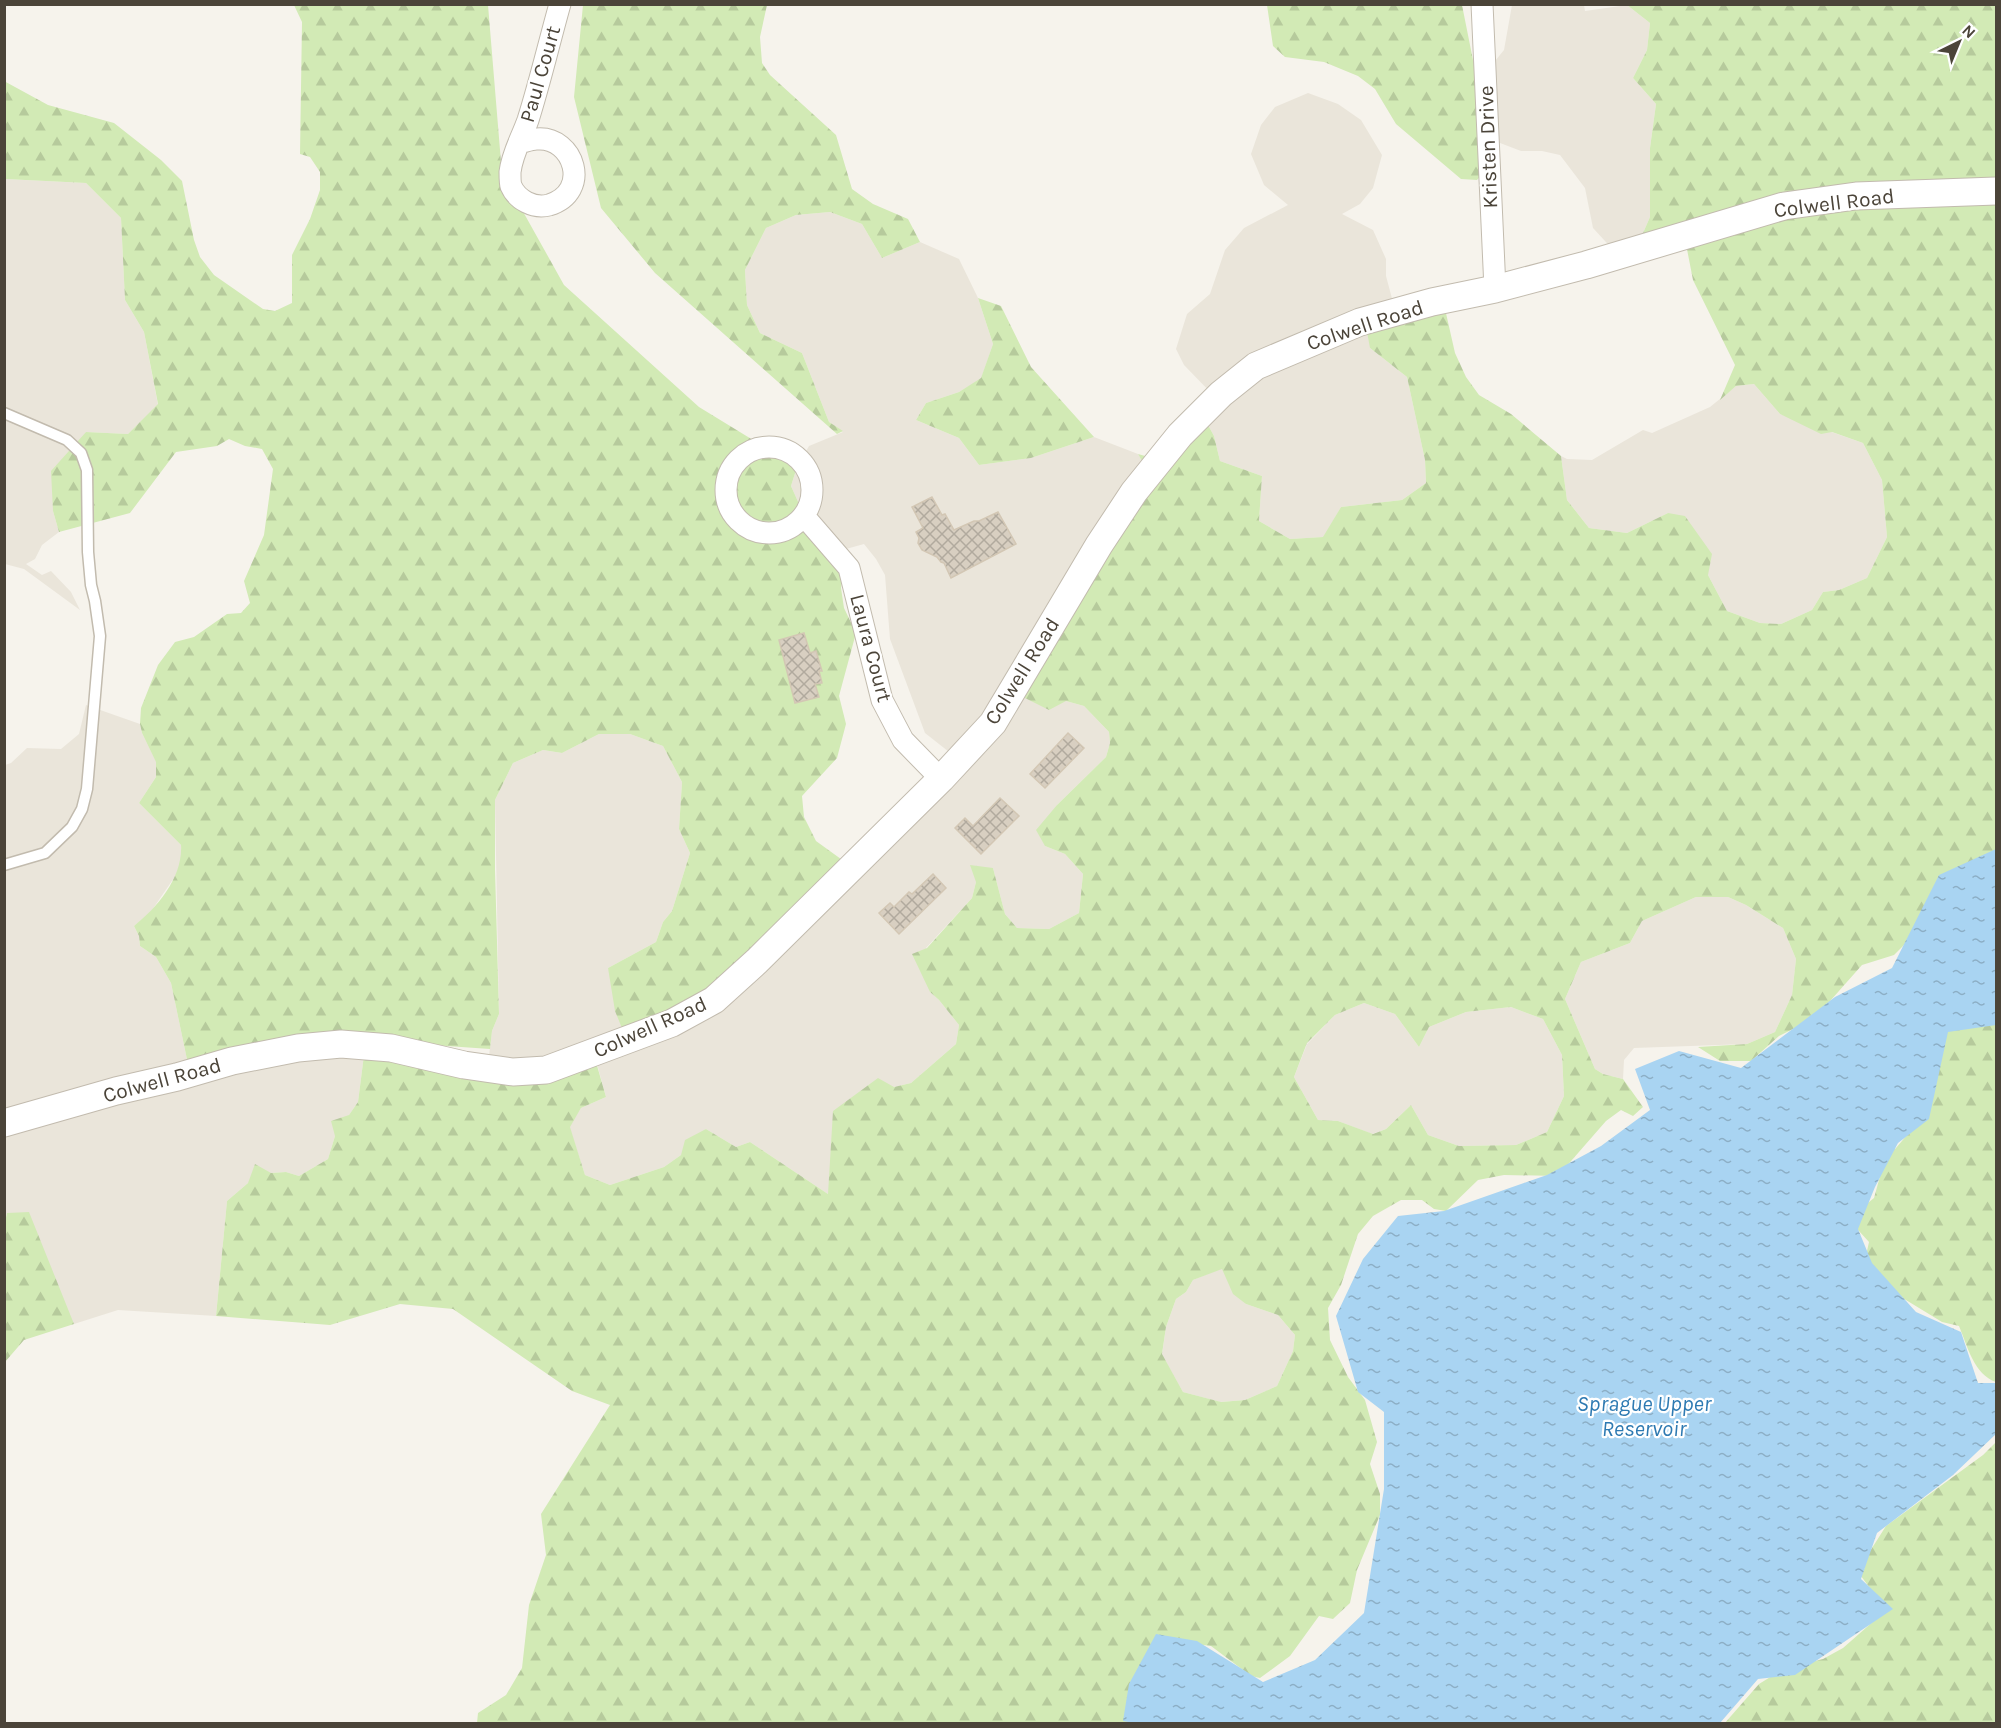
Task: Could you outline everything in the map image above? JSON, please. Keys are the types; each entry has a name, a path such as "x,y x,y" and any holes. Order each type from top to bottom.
{"street":[{"name":"Paul Court","path":"519,143 528,119 560,4"},
{"name":"Kristen Drive","path":"1482,4 1494,289"},
{"name":"Colwell Road","path":"4,1123 116,1090 177,1077 232,1061 298,1048 341,1044 391,1048 464,1065 508,1072 546,1070 672,1023 714,1000 757,962 941,779 993,723 1099,545 1134,492 1180,435 1221,394 1256,366 1360,322 1432,302 1587,265 1784,206 1856,196 1996,191"},
{"path":"769,446 783,448 795,455 805,464 811,477 813,490 811,504 804,516 794,526 780,532 765,533 750,529 738,520 730,508 726,494 727,479 733,465 744,454 756,448 769,446"},
{"name":"Laura Court","path":"804,516 849,568 882,700 903,740 941,779"}],"lane":[{"path":"4,413 67,440 81,453 87,470 88,552 100,636 87,789 82,809 72,827 45,853 4,864"}],"shaded area":[{"path":"1512,5 1584,5 1585,11 1627,5 1650,23 1647,50 1633,78 1656,104 1650,148 1650,217 1640,240 1617,254 1593,228 1585,188 1560,155 1542,151 1521,151 1487,138 1482,77 1504,50"},
{"path":"1308,93 1338,104 1361,120 1382,155 1373,188 1360,204 1342,214 1373,230 1386,259 1386,276 1394,306 1370,348 1407,377 1425,460 1426,483 1402,500 1341,507 1324,537 1290,539 1259,521 1262,476 1220,461 1214,436 1202,414 1215,397 1184,365 1176,349 1187,314 1210,294 1225,250 1244,228 1288,205 1264,185 1251,154 1261,125 1275,107"},
{"path":"4,179 86,183 121,218 125,300 144,332 158,405 128,434 86,432 53,511 59,532 42,545 35,559 26,564 42,575 51,571 71,592 80,610 24,569 5,564"},
{"path":"830,212 862,224 882,258 920,242 959,259 978,298 993,344 981,379 959,392 926,403 916,420 959,438 979,465 1031,458 1094,437 1138,454 1150,473 1066,701 1084,706 1109,732 1110,743 1106,757 1057,805 1045,846 1065,854 1083,874 1079,913 1049,929 1017,928 1005,914 993,868 976,882 972,898 926,948 930,992 959,1025 956,1044 911,1083 894,1087 828,1194 750,1142 736,1147 706,1129 681,1155 664,1167 610,1185 585,1175 569,1126 581,1108 606,1097 594,1053 488,1064 492,1031 499,1014 495,800 513,763 543,750 562,753 599,734 630,734 663,746 682,782 679,829 690,853 672,911 663,922 656,942 608,968 641,1035 958,759 925,733 890,639 885,575 876,559 864,544 846,549 808,524 791,486 797,467 809,446 843,432 829,422 802,353 760,333 747,305 745,270 766,228 796,215"},
{"path":"1754,384 1780,414 1863,443 1882,480 1887,537 1867,578 1839,590 1823,592 1812,610 1781,624 1760,623 1727,611 1708,575 1668,513 1627,533 1589,528 1567,500 1561,456 1567,459 1592,460 1643,430 1652,433 1710,407 1736,386"},
{"path":"86,705 140,724 156,761 156,777 139,803 181,845 182,858 178,872 150,913 134,926 139,936 140,946 156,957 171,983 189,1069 364,1055 358,1102 335,1136 328,1159 299,1176 286,1172 271,1173 248,1183 227,1201 216,1316 118,1310 74,1324 7,1213 5,1222 5,765 11,763 27,748 61,749 79,734"},
{"path":"1696,897 1728,897 1746,905 1783,928 1796,959 1792,995 1775,1032 1747,1044 1634,1048 1624,1060 1623,1079 1603,1074 1595,1069 1565,999 1581,962 1630,943 1642,921"},
{"path":"1364,1003 1395,1014 1419,1047 1429,1027 1466,1012 1511,1007 1543,1019 1562,1055 1564,1096 1547,1132 1516,1145 1459,1146 1428,1135 1411,1105 1386,1129 1372,1134 1338,1121 1318,1120 1294,1077 1307,1044 1335,1015"},
{"path":"1222,1268 1246,1304 1278,1315 1295,1335 1293,1351 1277,1386 1245,1400 1220,1402 1183,1392 1162,1355 1166,1327 1176,1299 1186,1292 1193,1280"}],"green space":[{"path":"294,5 488,5 502,174 564,285 699,407 797,467 791,486 808,524 846,549 841,588 844,608 856,633 839,696 846,724 837,758 802,796 804,817 816,841 852,867 742,975 626,1038 615,1011 608,968 656,942 663,922 672,911 690,853 679,829 682,782 663,746 630,734 599,734 562,753 543,750 513,763 495,800 499,1014 492,1031 490,1049 418,1044 189,1069 171,983 156,957 140,946 139,936 134,926 152,910 167,890 181,857 181,845 139,803 156,777 156,762 140,724 141,708 158,665 175,642 194,637 227,614 241,613 250,603 244,581 264,535 273,469 262,449 245,446 229,439 217,446 176,452 130,513 59,532 53,511 51,471 86,432 128,434 158,404 144,332 125,300 121,218 86,183 5,179 4,81 48,105 114,123 161,160 182,181 194,240 200,257 214,275 263,309 275,311 292,303 292,255 310,219 320,190 320,172 310,157 300,154 302,22"},
{"path":"583,5 767,5 760,37 762,63 770,75 836,135 852,189 873,204 908,219 920,242 882,258 862,224 830,212 796,215 766,228 745,270 747,305 760,333 802,353 829,422 843,431 837,434 655,273 601,208 574,97"},
{"path":"1267,5 1462,5 1473,60 1482,77 1486,170 1477,180 1461,179 1396,124 1375,89 1358,76 1324,62 1285,57 1273,46"},
{"path":"1627,5 1996,5 1996,853 1894,955 1862,965 1815,1018 1779,1036 1751,1061 1720,1061 1698,1047 1747,1044 1775,1032 1792,995 1796,959 1783,928 1746,905 1728,897 1696,897 1642,921 1630,943 1581,962 1565,999 1595,1069 1603,1074 1623,1079 1643,1107 1633,1116 1621,1110 1606,1121 1558,1176 1504,1175 1478,1180 1446,1211 1434,1209 1422,1200 1401,1200 1373,1216 1358,1234 1341,1285 1328,1308 1330,1340 1348,1377 1365,1400 1377,1442 1370,1464 1380,1494 1380,1515 1357,1570 1350,1603 1333,1619 1319,1616 1290,1656 1260,1678 1251,1676 1211,1646 1179,1642 1155,1723 477,1723 478,1713 506,1695 522,1668 529,1605 546,1555 541,1514 610,1405 572,1391 453,1309 400,1304 330,1325 216,1316 227,1201 248,1183 255,1164 271,1173 286,1172 299,1176 328,1159 335,1136 331,1121 349,1115 358,1102 364,1055 596,1062 606,1097 581,1108 570,1127 585,1175 610,1185 664,1167 681,1155 685,1140 706,1129 736,1147 750,1142 828,1194 833,1111 878,1078 894,1087 911,1083 956,1044 959,1025 930,992 912,954 927,948 972,898 976,882 970,865 993,868 1005,914 1017,928 1049,929 1079,913 1083,874 1065,854 1045,846 1036,830 1057,805 1106,757 1110,743 1109,732 1084,706 1066,701 1049,710 1023,697 1149,473 1138,454 1156,459 1202,414 1214,436 1220,461 1262,476 1259,521 1290,539 1323,537 1341,507 1402,500 1426,483 1425,460 1407,377 1370,348 1365,321 1443,300 1455,353 1466,377 1479,395 1511,414 1561,456 1567,500 1589,528 1627,533 1668,513 1685,516 1712,554 1708,575 1727,611 1760,623 1781,624 1812,610 1823,592 1839,590 1867,578 1887,537 1882,480 1863,443 1832,432 1821,434 1780,414 1754,384 1736,386 1720,400 1735,365 1693,280 1685,239 1640,240 1650,217 1650,148 1656,104 1633,78 1647,50 1650,23","holes":["1364,1003 1395,1014 1419,1047 1429,1027 1466,1012 1511,1007 1543,1019 1562,1055 1564,1096 1547,1132 1516,1145 1459,1146 1428,1135 1411,1105 1386,1129 1373,1134 1338,1121 1318,1120 1294,1077 1307,1043 1335,1015","1222,1269 1233,1294 1246,1304 1278,1315 1295,1335 1293,1351 1277,1386 1245,1400 1221,1402 1183,1392 1162,1354 1166,1327 1176,1299 1186,1292 1193,1280"]},
{"path":"978,298 1001,306 1031,367 1094,437 1031,458 979,465 959,438 916,420 926,403 959,392 981,378 993,344"},
{"path":"1996,1016 1996,1382 1982,1373 1977,1366 1959,1326 1942,1322 1901,1297 1865,1260 1869,1242 1848,1219 1874,1198 1884,1162 1931,1107 1928,1053 1951,1023"},
{"path":"29,1212 74,1324 24,1340 5,1362 5,1222 7,1213"},
{"path":"1996,1442 1996,1723 1724,1724 1759,1684 1783,1669 1823,1659 1843,1648 1884,1612 1880,1602 1861,1576 1865,1567 1865,1559 1886,1526 1983,1455"}],"water":[{"name":"Sprague Upper Reservoir","path":"1996,849 1996,1025 1948,1032 1929,1119 1898,1143 1875,1187 1858,1229 1872,1263 1916,1312 1961,1332 1978,1383 1996,1383 1996,1434 1953,1475 1877,1533 1861,1579 1893,1609 1795,1675 1758,1679 1720,1723 1138,1724 1123,1721 1129,1684 1156,1634 1197,1641 1263,1682 1315,1660 1364,1613 1384,1489 1384,1412 1358,1392 1336,1316 1363,1259 1398,1216 1444,1211 1547,1175 1601,1146 1650,1110 1635,1069 1679,1051 1741,1068 1835,997 1892,968 1939,875"}],"building":[{"path":"932,497 954,530 998,512 1016,544 951,578 944,563 922,550 918,543 919,538 916,532 923,528 912,507"},
{"path":"804,633 810,653 816,651 822,671 819,671 822,683 815,684 819,697 795,703 779,640"},
{"path":"1068,733 1084,748 1045,788 1030,774"},
{"path":"1000,798 1019,816 981,854 955,828 965,818 973,826"},
{"path":"933,874 946,888 899,934 879,913 890,903 894,907 909,892 912,894"}]}
